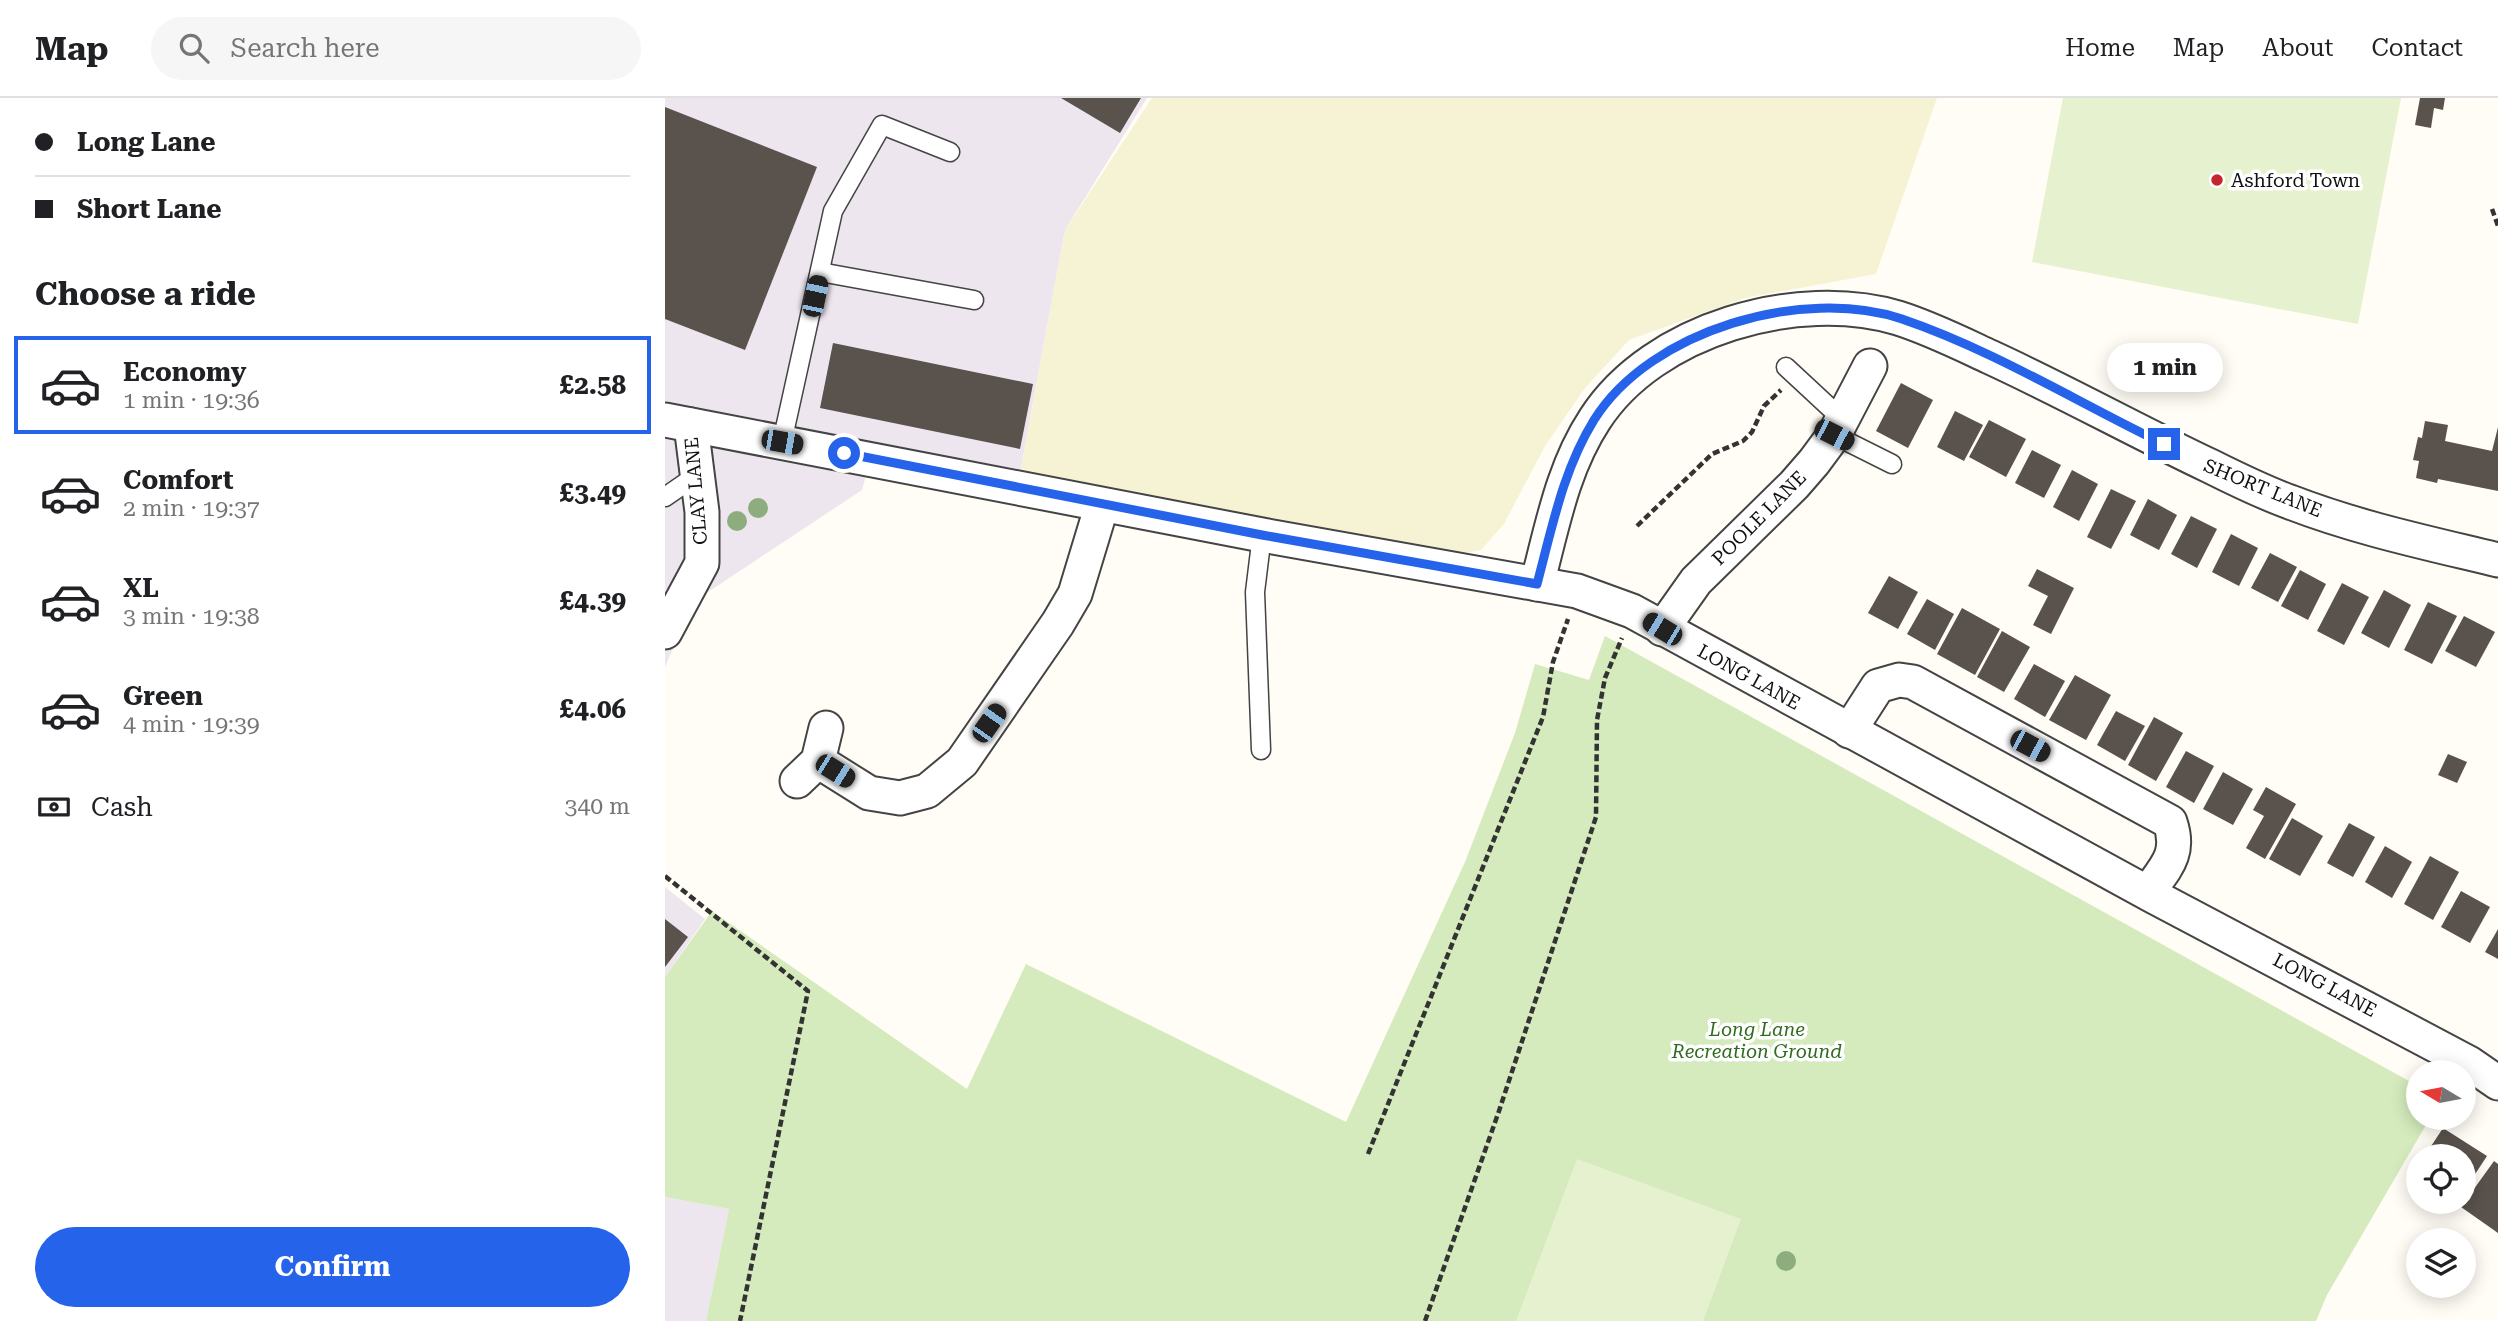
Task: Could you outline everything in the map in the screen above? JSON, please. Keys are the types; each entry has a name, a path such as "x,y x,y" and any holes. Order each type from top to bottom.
{"street":[{"name":"SHORT LANE","path":"1537,584 1563,485 1578,448 1595,418 1615,394 1658,359 1721,326 1764,314 1828,308 1851,308 1887,315 1942,335 2290,503 2382,531 2498,561"},
{"name":"POOLE LANE","path":"1662,629 1696,581 1794,485 1838,427 1870,366"},
{"name":"LONG LANE","path":"678,423 1262,535 1537,584 1577,592 1633,611 1849,731 2469,1063 2498,1083"},
{"name":"CLAY LANE","path":"665,632 702,562 702,512 697,475 678,423"},
{"path":"827,728 807,771 869,793 900,798 927,791 962,762 1058,623 1075,594 1102,505"},
{"path":"1849,731 1878,686 1899,680 1913,682 2171,822 2175,836 2172,857 2148,892"}],"lane":[{"path":"782,442 833,211 882,125 950,152"},
{"path":"820,272 974,300"},
{"path":"1791,372 1838,427 1892,464"},
{"path":"665,497 697,475"},
{"path":"1261,750 1255,592 1262,535"}],"path":[{"path":"2492,209 2498,226"},
{"path":"1637,526 1712,454 1743,441 1752,432 1764,406 1791,372"},
{"path":"1368,1154 1543,718 1553,662 1577,592"},
{"path":"1425,1321 1499,1111 1596,817 1597,720 1605,678 1633,611"},
{"path":"665,876 809,991 740,1321"}],"shaded area":[{"path":"665,98 1147,98 1065,230 1020,473 875,442 862,490 699,598 686,618 665,667"},
{"path":"1152,98 1937,98 1876,274 1745,298 1629,340 1585,388 1545,446 1504,524 1481,550 1445,556 1020,473 1065,230"},
{"path":"665,887 705,919 665,977"},
{"path":"665,1197 729,1209 706,1321 665,1321"}],"green space":[{"name":"Ashford Town","path":"2063,98 2401,98 2358,324 2032,262"},
{"name":"Long Lane Recreation Ground","path":"1605,636 2406,1079 2406,1130 2423,1130 2415,1144 2406,1144 2406,1159 2327,1295 2316,1321 706,1321 729,1209 665,1197 665,977 712,911 967,1089 1026,964 1346,1122 1465,862 1515,733 1535,664 1589,680"},
{"path":"1577,1159 1741,1219 1703,1321 1516,1321"}],"building":[{"path":"1061,98 1141,98 1120,133"},
{"path":"2420,98 2445,98 2443,110 2434,108 2431,128 2415,125"},
{"path":"665,107 817,167 745,350 665,319"},
{"path":"833,343 1033,384 1020,449 820,408"},
{"path":"1901,383 1933,400 1908,448 1876,431"},
{"path":"1955,411 1983,425 1964,461 1937,447"},
{"path":"1989,420 2026,439 2006,477 1969,457"},
{"path":"2425,421 2448,425 2445,441 2492,451 2498,427 2498,491 2438,479 2437,483 2416,478 2419,461 2413,460 2418,437 2422,438"},
{"path":"2032,450 2061,465 2044,498 2015,483"},
{"path":"2072,470 2098,484 2079,521 2053,507"},
{"path":"2111,489 2136,501 2111,549 2087,537"},
{"path":"2148,499 2177,515 2159,550 2130,535"},
{"path":"2191,516 2217,529 2197,568 2171,554"},
{"path":"2231,534 2258,548 2239,586 2212,572"},
{"path":"2270,553 2297,567 2278,602 2251,588"},
{"path":"2037,569 2074,588 2051,634 2033,625 2048,596 2028,586"},
{"path":"2300,570 2326,584 2308,620 2281,606"},
{"path":"1889,576 1918,592 1898,629 1868,613"},
{"path":"2342,583 2369,597 2344,645 2317,631"},
{"path":"2384,590 2411,605 2389,648 2361,633"},
{"path":"1927,599 1954,614 1935,650 1907,634"},
{"path":"2428,602 2457,616 2432,664 2404,650"},
{"path":"1962,608 2000,629 1975,675 1937,654"},
{"path":"2464,616 2495,632 2476,667 2445,651"},
{"path":"2002,631 2030,647 2004,692 1977,677"},
{"path":"2034,664 2065,681 2045,717 2014,699"},
{"path":"2075,675 2111,695 2086,740 2049,720"},
{"path":"2116,711 2145,726 2125,761 2097,745"},
{"path":"2154,717 2183,733 2156,781 2128,765"},
{"path":"2186,751 2214,766 2194,803 2166,787"},
{"path":"2448,754 2467,762 2457,783 2438,775"},
{"path":"2223,772 2253,789 2233,825 2203,809"},
{"path":"2266,787 2296,804 2265,859 2246,848 2264,816 2253,810"},
{"path":"2292,818 2323,836 2300,876 2269,859"},
{"path":"2349,823 2375,837 2353,877 2327,863"},
{"path":"2385,846 2412,862 2392,898 2365,882"},
{"path":"2430,856 2459,872 2433,920 2404,904"},
{"path":"2461,891 2490,907 2470,943 2441,927"},
{"path":"665,919 688,937 665,967"},
{"path":"2498,929 2498,959 2485,952"},
{"path":"2442,1130 2446,1130 2468,1144 2433,1144"},
{"path":"2476,1149 2487,1156 2476,1173"},
{"path":"2494,1161 2498,1164 2498,1233 2471,1214 2476,1214 2476,1186"}],"place":[{"name":"Ashford Town","path":"2217,180"}],"route":[{"path":"844,453 1102,505 1537,584 1563,485 1578,448 1595,418 1615,394 1648,366 1679,346 1721,326 1764,314 1828,308 1851,308 1887,315 1942,335 2164,444"}]}
